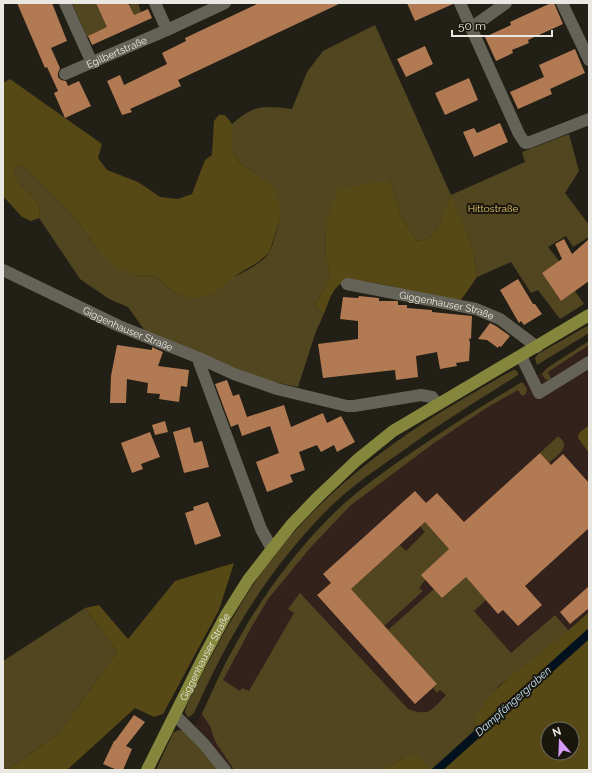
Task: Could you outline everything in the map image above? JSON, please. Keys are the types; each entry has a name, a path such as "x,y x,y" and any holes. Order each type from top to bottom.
{"main road":[{"name":"Giggenhauser Straße","path":"147,770 226,615 248,580 272,549 292,524 319,496 357,460 393,431 589,315"}],"street":[{"path":"65,3 92,63"},
{"path":"155,3 168,30"},
{"name":"Egilbertstraße","path":"66,74 168,30 225,3"},
{"path":"460,3 519,134 525,143 589,119"},
{"path":"471,28 506,3"},
{"path":"562,3 589,60"},
{"name":"Giggenhauser Straße","path":"3,270 120,326 234,374 270,386 339,405 354,406 420,395 431,396 437,404"},
{"name":"Giggenhauser Straße","path":"347,284 476,309 500,319 537,347"},
{"path":"521,356 539,393 589,362"},
{"path":"199,358 199,362 221,425 262,529 272,549"},
{"path":"175,715 204,744 224,770"}],"shaded area":[{"path":"10,79 102,144 98,158 107,170 138,182 160,197 178,199 192,194 205,160 212,155 214,121 219,115 225,115 232,124 232,150 240,164 257,174 274,189 279,201 280,220 269,253 215,292 200,298 185,297 172,291 156,276 135,275 116,268 98,250 73,215 22,165 14,168 15,175 18,182 34,197 40,210 39,218 31,221 22,217 3,196 3,83"},
{"path":"390,180 401,216 417,241 429,238 437,229 451,195 473,248 477,277 461,300 431,296 386,285 362,281 351,281 343,283 336,288 324,314 315,306 330,275 326,258 325,226 338,189"},
{"path":"589,344 589,613 417,770 231,770 209,740 194,728 223,671 274,588 304,550 361,493 480,409"},
{"path":"589,425 589,453 578,438 579,433"},
{"path":"234,563 219,610 163,714 154,717 135,708 67,770 7,770 59,733 117,652 85,608 99,605 128,639 175,581"},
{"path":"589,612 589,628 476,729 474,722 479,711 493,692"},
{"path":"589,639 589,770 443,770"},
{"path":"417,754 430,770 382,770 403,758"}],"green space":[{"path":"72,3 96,3 103,17 134,3 138,3 141,12 87,37"},
{"name":"Hittostraße","path":"375,25 451,195 525,162 522,152 569,134 579,171 565,193 589,225 589,237 573,247 566,236 548,247 563,266 550,268 542,273 561,301 575,291 584,304 560,319 538,290 531,293 511,262 477,277 473,248 451,196 437,229 429,238 417,241 401,216 390,180 325,226 326,258 330,275 315,306 324,314 316,331 298,387 264,380 145,331 128,307 109,299 80,279 39,218 40,210 38,203 34,197 18,182 15,175 14,168 22,165 73,215 98,250 135,275 156,276 172,291 185,297 217,284 254,266 269,253 280,220 257,174 240,164 232,150 232,124 247,113 260,108 274,107 292,109 307,72 323,51"},
{"path":"589,325 589,333 537,365 535,358 538,354"},
{"path":"589,341 589,345 548,372 551,379 545,379 542,374 547,368"},
{"path":"514,370 517,371 518,375 446,421 375,470 330,507 291,550 256,597 225,650 194,713 188,717 185,713 186,707 213,654 252,586 282,546 302,524 344,482 391,445 447,408"},
{"path":"522,382 527,389 526,394 522,396 518,390 488,407 434,443 351,505 310,548 268,599 223,680 240,691 242,688 249,691 294,613 288,609 300,593 408,709 421,712 430,711 446,695 440,690 437,693 433,688 437,684 388,630 434,589 442,598 470,573 470,582 486,600 474,611 511,653 555,615 569,631 498,686 474,722 476,729 431,770 403,758 382,770 234,770 215,741 210,726 202,714 220,674 250,619 282,572 319,528 359,491 436,436"},
{"path":"557,437 563,441 564,448 549,463 540,453"},
{"path":"425,522 449,549 419,588 423,591 384,626 343,596 400,545 406,551 425,532 420,526"},
{"path":"85,608 117,652 59,733 7,770 3,770 3,661"},
{"path":"178,730 189,734 220,770 156,770 173,733"}],"water":[{"name":"Dampfängergraben","path":"589,628 589,639 443,770 431,770"}],"building":[{"path":"17,3 52,3 67,41 51,48 60,68 58,77 61,80 66,81 68,86 79,81 91,106 65,118 54,93 58,91 47,67 45,68"},
{"path":"96,3 128,3 134,15 148,9 152,18 92,45 88,36 107,27"},
{"path":"259,3 341,3 178,80 181,86 130,109 132,112 122,115 107,81 120,75 124,85 167,64 162,53 186,41 185,38"},
{"path":"407,3 453,3 453,4 415,21"},
{"path":"554,3 563,24 528,40 529,43 512,50 513,53 496,61 485,37 511,25 510,22"},
{"path":"425,46 433,64 406,77 397,59"},
{"path":"575,49 585,73 550,89 552,94 518,109 510,92 544,77 539,65"},
{"path":"469,78 478,100 445,115 435,93"},
{"path":"500,123 508,142 474,157 463,132 474,128 477,133"},
{"path":"564,239 572,254 589,239 589,281 561,301 542,273 562,259 555,244"},
{"path":"518,279 533,304 535,304 542,314 524,325 521,321 519,323 500,290"},
{"path":"359,296 379,298 379,301 398,301 398,305 407,305 407,308 472,316 471,339 469,338 469,361 456,363 457,366 440,369 437,352 416,356 418,377 396,380 395,370 323,378 318,344 358,339 358,321 340,319 343,297 358,298"},
{"path":"490,323 510,336 501,347 499,346 498,348 487,340 478,339"},
{"path":"117,345 152,350 152,347 163,352 158,366 189,370 187,387 181,386 179,402 159,399 160,394 147,393 148,383 127,379 126,403 110,403 111,376"},
{"path":"227,380 233,396 239,394 247,417 284,405 291,427 323,413 327,423 341,416 355,442 337,452 334,445 321,452 317,445 299,452 305,470 290,475 293,482 267,492 256,462 279,453 270,426 242,436 238,424 231,427 215,384"},
{"path":"165,421 168,432 155,435 152,425"},
{"path":"190,427 194,443 202,441 209,467 184,473 173,432"},
{"path":"150,432 160,457 141,464 143,469 132,473 121,443"},
{"path":"540,453 551,465 563,454 589,483 589,528 525,586 542,605 518,626 503,610 498,614 466,577 442,598 421,575 449,549 425,522 351,589 437,684 415,704 317,595 331,583 323,574 415,491 426,503 437,493 464,522"},
{"path":"208,502 221,536 195,545 185,513 194,510 193,507"},
{"path":"589,586 589,608 570,624 560,612"},
{"path":"134,715 145,722 126,746 132,749 123,770 117,770 103,764 114,741"}]}
